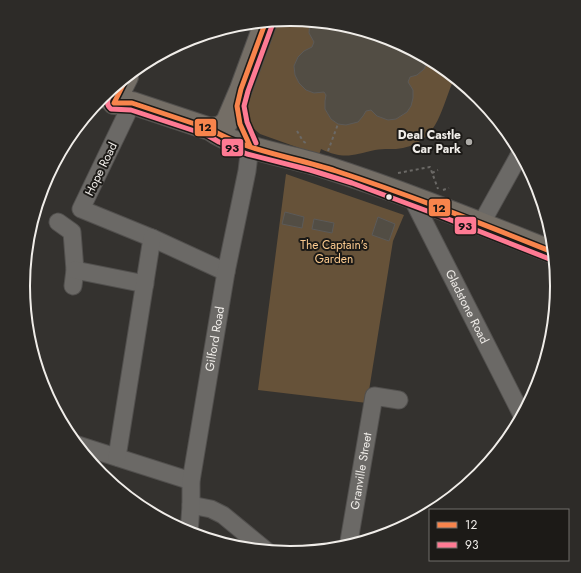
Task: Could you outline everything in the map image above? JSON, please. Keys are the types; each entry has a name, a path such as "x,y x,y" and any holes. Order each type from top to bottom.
{"main road":[{"path":"122,89 116,102 210,129 220,128 225,124 241,89 264,28"},
{"path":"240,143 240,124 237,106 241,89"},
{"path":"210,129 219,136 323,166 411,196 549,251"}],"street":[{"name":"Hope Road","path":"116,102 81,209 152,238 226,272"},
{"name":"Gilford Road","path":"190,526 191,481 226,272 247,171 240,143"},
{"path":"481,224 517,159"},
{"name":"Gladstone Road","path":"411,196 520,410"},
{"path":"58,222 72,232 74,278 145,284"},
{"path":"117,457 152,238"},
{"name":"Granville Street","path":"349,540 374,396 399,400"},
{"path":"86,447 191,481"},
{"path":"191,505 210,508 224,515 260,545"}],"path":[{"path":"327,152 338,124"},
{"path":"392,173 400,173 430,167 439,191 449,188"},
{"path":"432,173 438,170"}],"green space":[{"path":"290,26 325,28 358,35 406,53 435,70 452,83 438,120 425,138 415,144 403,148 378,149 348,156 321,149 319,155 260,134 251,126 241,109 273,27"},
{"name":"The Captain's Garden","path":"286,174 404,215 393,241 367,403 258,390"}],"building":[{"path":"309,27 325,28 358,35 390,46 426,64 424,69 417,75 410,77 408,82 413,90 413,98 411,106 407,112 396,119 388,120 377,116 371,110 366,111 358,122 346,125 338,124 331,119 325,109 326,95 324,92 314,93 306,90 299,83 295,75 294,66 298,57 304,51 312,47 314,42 309,33"},
{"path":"285,212 304,217 302,228 282,224"},
{"path":"378,217 395,224 389,241 372,235"},
{"path":"314,219 334,223 332,233 312,229"}],"transit line":[{"name":"93","path":"256,143 247,122 244,106 271,27"},
{"name":"12","path":"250,146 240,124 237,106 241,89 264,28"},
{"name":"12","path":"121,90 114,103 132,103 210,129 225,137 255,149 320,166 364,180 446,210 549,251"},
{"name":"93","path":"108,100 108,104 111,109 131,110 207,135 247,154 310,170 352,183 549,259"}],"place":[{"name":"Deal Castle Car Park","path":"469,142"}]}
